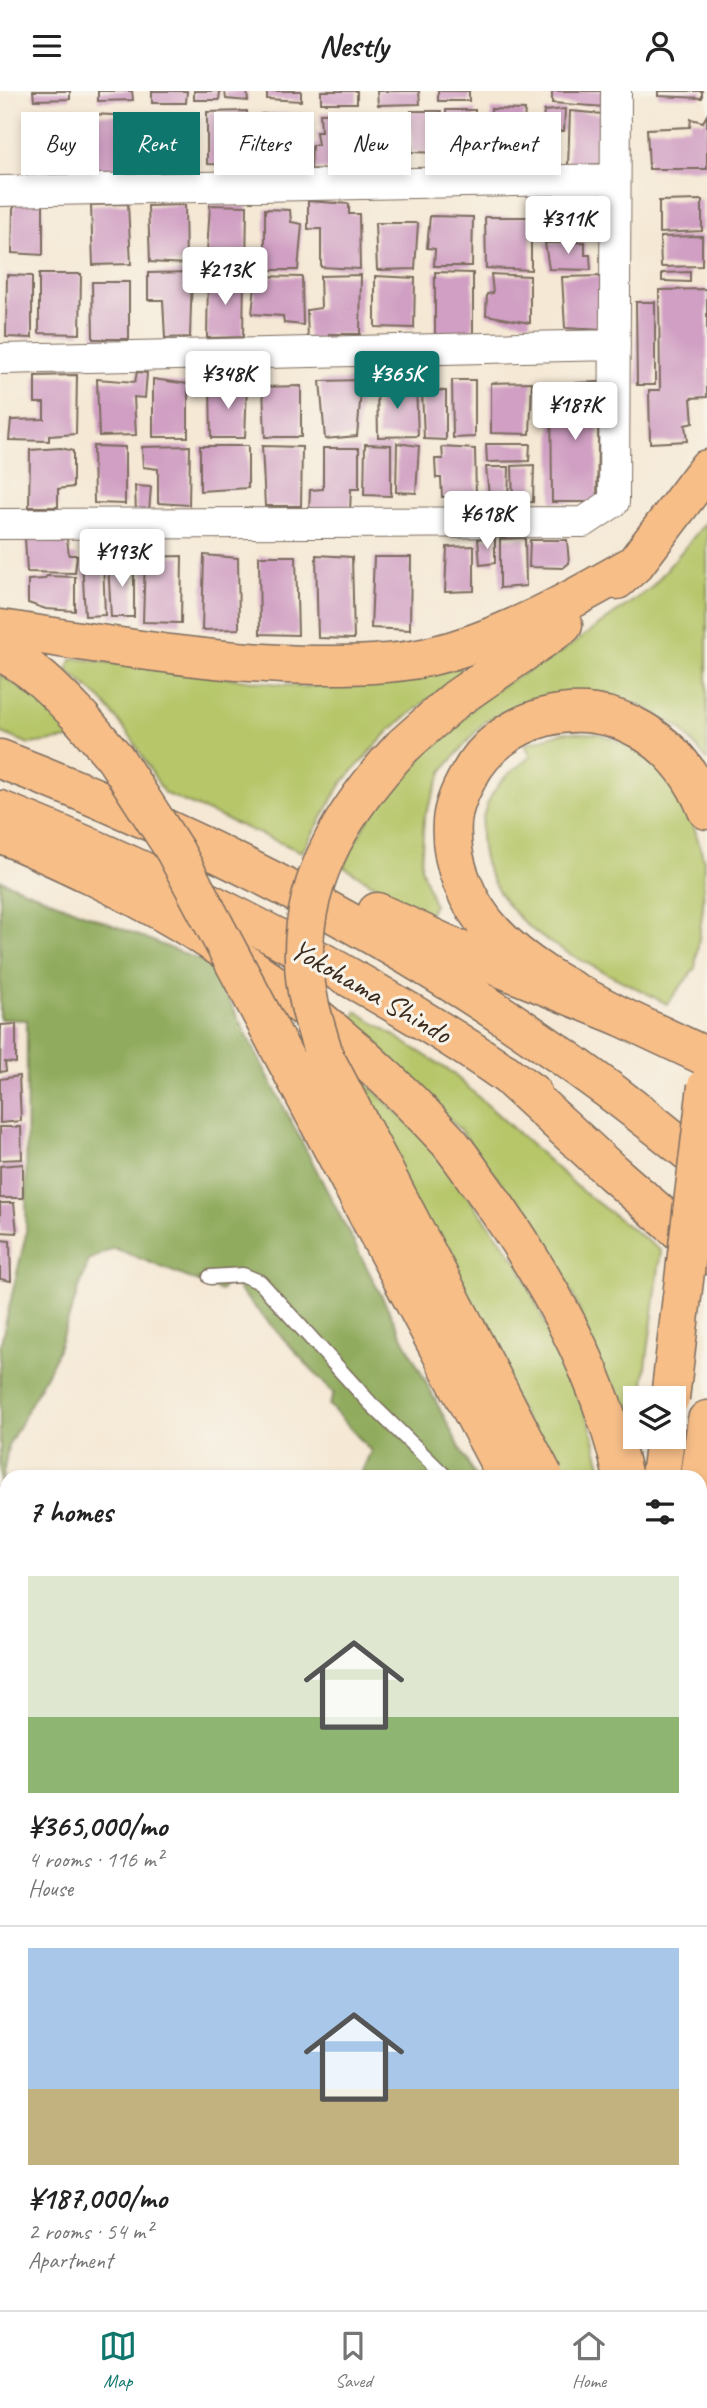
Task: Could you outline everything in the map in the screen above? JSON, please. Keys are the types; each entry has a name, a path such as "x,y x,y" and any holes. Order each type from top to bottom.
{"highway":[{"path":"540,1470 325,1058 309,1003 303,958 308,912 319,868 370,781 403,745 456,699 575,617 635,564 707,469"},
{"path":"0,629 202,658 351,665 396,662 427,657 495,636 558,608 635,564"},
{"path":"0,652 12,657 50,686 81,717 115,758 175,851 503,1470"},
{"path":"622,1017 556,981 531,964 494,932 479,914 458,871 453,847 452,820 459,793 472,769 488,749 510,731 537,718 566,712 598,713 626,722 651,736 674,755 692,779 707,810"},
{"name":"Yokohama Shindo","path":"0,759 132,813 275,881 365,930 465,989 617,1095 707,1167"},
{"name":"Yokohama Shindo","path":"0,810 115,857 253,923 438,1029 505,1073 621,1160 707,1230"},
{"path":"132,813 283,871 479,959 622,1017 707,1057"},
{"path":"0,833 111,885 181,923 255,971 359,1052 450,1144 509,1224 556,1301 602,1407 615,1441 621,1470"},
{"path":"505,1073 611,1172 707,1255"},
{"path":"671,1386 707,1086"},
{"path":"700,1470 707,1420"}],"street":[{"path":"0,524 584,523 614,502 616,91"},
{"path":"0,191 615,179"},
{"path":"0,359 615,345"}],"lane":[{"path":"210,1276 243,1275 260,1282 370,1403 439,1470"}],"green space":[{"path":"707,521 707,760 681,729 640,705 587,693 531,699 485,721 443,770 424,818 421,867 434,905 428,916 344,867 357,838 382,797 411,764 493,690 554,657 651,588"},
{"path":"72,658 302,687 380,680 459,666 462,672 389,731 342,783 302,852 164,793 132,739 102,700 67,670"},
{"path":"0,674 47,706 77,738 29,744 0,732"},
{"path":"565,732 600,734 639,750 667,775 691,817 704,860 703,908 695,968 667,1004 592,966 530,928 513,911 488,872 482,850 481,828 487,806 499,784 531,756 525,744"},
{"path":"0,880 210,964 471,1470 362,1470 371,1451 329,1405 334,1394 229,1279 221,1291 114,1248 89,1260 54,1360 8,1446 4,1470 0,1470 0,1347 26,1234 27,1020 0,1019"},
{"path":"356,1011 451,1072 583,1192 661,1251 644,1386 623,1386 623,1429 573,1295 524,1212 460,1130 353,1022"},
{"path":"335,1054 422,1136 518,1263 590,1424 602,1470 551,1470"}],"building":[{"path":"33,91 70,91 70,99 34,100"},
{"path":"98,91 132,91 133,100 98,101"},
{"path":"152,91 187,91 186,103 152,103"},
{"path":"194,91 220,91 219,100 194,100"},
{"path":"225,91 247,91 248,101 226,99"},
{"path":"267,91 301,91 301,101 267,99"},
{"path":"321,91 357,91 357,103 321,103"},
{"path":"377,91 419,91 420,104 378,105"},
{"path":"438,91 469,91 469,101 438,101"},
{"path":"552,91 605,91 605,107 552,103"},
{"path":"658,91 702,91 702,98 658,96"},
{"path":"491,109 525,110 525,112 491,112"},
{"path":"565,109 564,131 561,131 561,112 544,111"},
{"path":"446,110 475,110 475,112"},
{"path":"247,111 214,112 214,164 207,164 207,112"},
{"path":"411,111 441,111 425,112 425,152 412,152"},
{"path":"570,111 603,114 603,164 568,166"},
{"path":"320,113 328,113 328,170 314,169 314,145 318,145 316,132 321,132"},
{"path":"99,114 113,115 113,175 121,175 80,176 99,175"},
{"path":"707,115 707,169 649,169 647,129 690,127 691,119 703,122"},
{"path":"20,199 43,202 43,255 12,253 13,209"},
{"path":"702,200 702,231 659,233 659,201"},
{"path":"308,201 349,204 349,214 359,214 360,269 321,267 321,229 308,229"},
{"path":"128,204 131,264 93,265 91,205"},
{"path":"567,204 568,238 541,239 540,220 548,220 547,205"},
{"path":"573,204 594,205 597,216 605,216 604,237 573,236"},
{"path":"185,205 186,264 150,262 148,206"},
{"path":"210,205 247,206 246,267 206,268"},
{"path":"265,209 290,210 291,222 302,224 298,270 265,270"},
{"path":"430,216 473,217 472,266 434,266 435,249 427,248"},
{"path":"485,217 531,217 531,270 486,268"},
{"path":"375,223 418,223 415,269 377,270"},
{"path":"702,236 702,266 661,267 660,237"},
{"path":"585,242 585,255 590,255 591,270 549,269 545,243"},
{"path":"192,272 190,337 165,338 163,300 148,300 148,273"},
{"path":"435,272 473,273 473,339 435,337"},
{"path":"690,272 690,282 662,281 662,273"},
{"path":"39,274 81,274 80,334 39,333"},
{"path":"491,274 530,276 530,323 486,315 487,294 493,293"},
{"path":"7,275 32,276 32,338 6,337"},
{"path":"244,275 243,337 207,338 208,276"},
{"path":"361,275 360,334 329,334 328,342 308,341 307,310 321,308 320,276"},
{"path":"256,276 302,277 303,325 284,323 283,316 252,314"},
{"path":"375,276 415,278 414,328 375,327"},
{"path":"605,276 604,330 565,328 562,277"},
{"path":"92,282 129,282 129,339 93,339"},
{"path":"707,289 707,397 691,398 693,423 685,425 687,441 650,443 649,390 660,390 659,290"},
{"path":"636,302 655,302 655,385 637,385"},
{"path":"137,372 147,373 145,398 134,397 136,435 99,436 97,379 135,382"},
{"path":"77,375 76,434 49,436 49,441 9,440 11,420 44,419 44,403 35,403 35,376"},
{"path":"153,379 188,384 188,437 153,437"},
{"path":"362,380 357,436 325,439 320,381"},
{"path":"452,380 475,380 475,437 453,438"},
{"path":"532,382 530,434 491,433 491,383"},
{"path":"599,382 597,502 552,502 551,384"},
{"path":"247,385 245,438 211,438 210,386"},
{"path":"377,385 416,385 418,436 378,437"},
{"path":"301,386 301,437 265,437 263,387"},
{"path":"422,390 446,391 446,440 424,439"},
{"path":"397,443 419,446 416,493 396,492"},
{"path":"365,444 391,445 391,496 364,495"},
{"path":"486,444 530,444 529,461 487,462"},
{"path":"93,446 125,447 125,504 94,503"},
{"path":"190,446 189,505 158,503 158,469 143,467 142,447"},
{"path":"200,446 248,446 248,488 200,491"},
{"path":"262,446 302,447 301,506 265,506"},
{"path":"442,447 475,449 476,496 442,497 441,478 436,478 435,459 443,459"},
{"path":"61,448 73,451 73,487 58,489 58,507 29,507 30,450"},
{"path":"323,448 359,448 359,489 351,489 350,512 309,511 310,490 323,489"},
{"path":"534,465 533,502 513,503 512,466"},
{"path":"486,467 509,467 508,504 490,505"},
{"path":"135,486 151,487 149,512 136,513"},
{"path":"25,538 67,539 69,555 77,555 75,573 27,572"},
{"path":"478,538 495,539 495,563 480,565"},
{"path":"525,538 526,586 500,588 500,539"},
{"path":"530,540 567,540 569,563 563,568 529,567"},
{"path":"474,546 474,591 445,592 447,547"},
{"path":"204,555 238,558 239,629 202,630"},
{"path":"316,555 352,557 354,639 318,638"},
{"path":"182,556 181,623 143,622 145,557"},
{"path":"259,556 296,556 298,635 260,634"},
{"path":"374,557 411,557 410,630 371,628"},
{"path":"82,560 103,561 105,615 85,616"},
{"path":"108,562 134,562 134,617 111,617"},
{"path":"47,576 75,577 75,611 46,609 28,603 28,580 44,579"},
{"path":"16,1024 16,1063 5,1062 6,1071 0,1072 1,1025"},
{"path":"19,1076 21,1121 0,1123 0,1079"},
{"path":"0,1127 21,1127 22,1159 0,1160"},
{"path":"23,1164 23,1198 0,1198 0,1166"},
{"path":"0,1203 14,1203 17,1233 0,1232"},
{"path":"0,1240 10,1241 11,1281 0,1279"}]}
